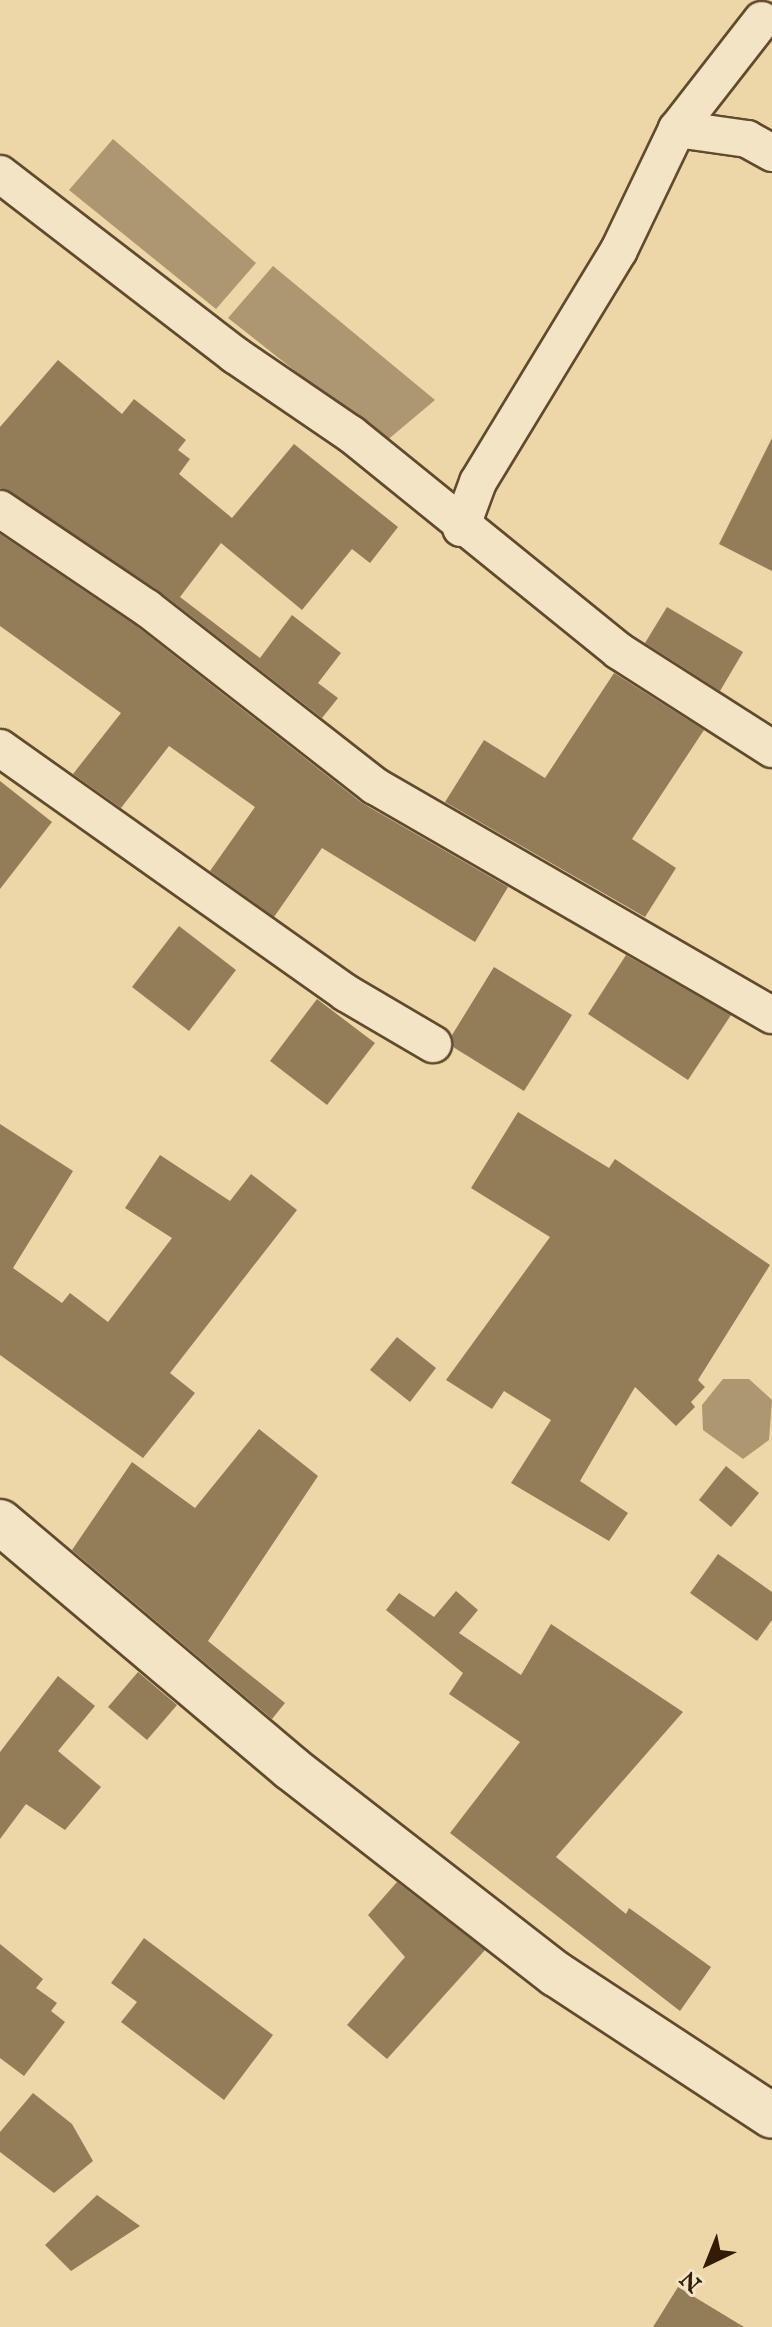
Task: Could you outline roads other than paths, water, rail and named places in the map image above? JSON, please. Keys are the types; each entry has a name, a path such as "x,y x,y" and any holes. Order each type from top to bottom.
{"street":[{"path":"461,528 478,482 619,250 677,129 762,20"},
{"path":"677,129 747,139 772,153"},
{"path":"0,174 235,355 351,434 461,528 619,651 772,749"},
{"path":"0,509 147,608 375,786 772,1015"},
{"path":"0,748 346,993 433,1044"},
{"path":"0,1522 291,1768 544,1965 772,2116"}]}
